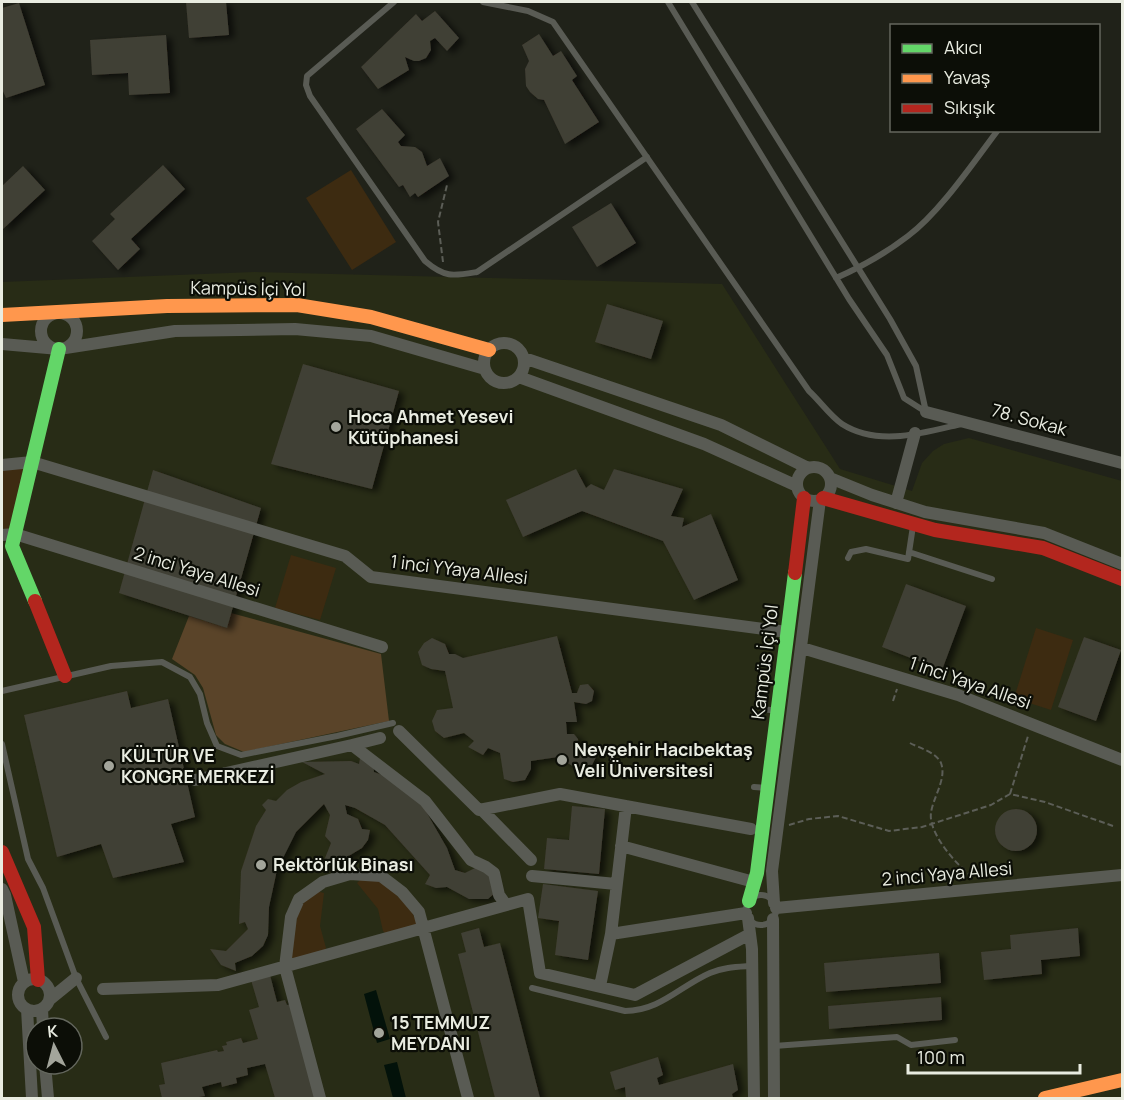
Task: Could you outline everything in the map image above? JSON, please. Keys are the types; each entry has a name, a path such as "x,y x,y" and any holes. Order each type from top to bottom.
{"street":[{"name":"Kampüs İçi Yol","path":"2,315 167,306 297,305 371,316 489,350"},
{"path":"60,312 74,320 78,330 75,341 59,349 54,349 44,342 40,330 45,319 60,312"},
{"path":"2,344 59,349 175,331 295,328 371,336 485,369"},
{"path":"509,343 516,346 524,358 525,364 519,377 507,383 488,375 485,369 484,362 489,350 495,345 509,343"},
{"path":"59,349 32,462 8,535 65,676"},
{"path":"524,358 721,425 808,468 822,469 830,478 872,495 925,512 1044,533 1122,564"},
{"path":"519,377 704,444 800,492 813,501 821,499 829,492 830,478"},
{"name":"78. Sokak","path":"926,412 1122,463"},
{"path":"896,503 915,433"},
{"name":"1 inci YYaya Allesi","path":"2,465 32,462 345,556 371,577 787,632"},
{"path":"800,492 799,477 808,468"},
{"name":"Kampüs İçi Yol","path":"754,1098 752,966 748,911 754,882 761,788 777,711 787,632 800,492"},
{"path":"821,499 935,530 1043,548 1122,579"},
{"name":"Kampüs İçi Yol","path":"774,1098 772,871 821,499"},
{"name":"2 inci Yaya Allesi","path":"8,535 382,647"},
{"name":"1 inci Yaya Allesi","path":"802,648 958,695 1122,760"},
{"path":"396,728 479,810 482,810 532,869 616,884"},
{"path":"195,780 380,738"},
{"path":"352,745 425,801 471,860 494,873 499,895 506,905"},
{"path":"761,788 783,793"},
{"path":"482,810 560,794 751,829"},
{"path":"600,986 610,934 626,806"},
{"path":"621,846 754,882"},
{"path":"2,852 34,927 41,981 49,990 44,1016"},
{"path":"532,869 528,898 540,973 635,995 750,934"},
{"path":"320,1098 285,967 291,917 299,899 323,882 350,874 381,876 402,892 419,912 468,1098"},
{"name":"2 inci Yaya Allesi","path":"774,910 1122,875"},
{"path":"2,889 24,982"},
{"path":"103,989 218,986 528,898"},
{"path":"610,934 748,911"},
{"path":"76,978 37,1011 27,1010 19,1002 18,991 28,980 76,978"},
{"path":"27,1010 32,1098"},
{"path":"46,1076 48,1098"},
{"path":"1046,1098 1122,1080"}],"lane":[{"path":"394,2 307,76 306,85 310,96 425,261 438,272 453,276 477,272 647,157"},
{"path":"483,2 528,11 552,22 809,391 843,424 872,435 895,437 967,422"},
{"path":"668,2 836,278 887,355 904,398 926,412"},
{"path":"692,2 890,319 916,366 926,412"},
{"path":"836,278 858,268 909,236 941,203 996,132"},
{"path":"848,558 851,552 866,549 908,559 913,524"},
{"path":"909,552 993,579"},
{"path":"2,691 111,666 162,662 190,677 200,694 207,723 217,746 241,755 337,736 396,728"},
{"path":"763,709 777,711"},
{"path":"2,744 28,859 43,888 76,978 106,1037"},
{"path":"759,896 765,896 774,910 763,925 752,922 748,911 759,896"},
{"path":"532,988 625,1011 640,1011 657,1004 709,974 725,968 752,966"},
{"path":"774,1046 897,1037 911,1045 955,1040"}],"path":[{"path":"444,274 438,222 447,185"},
{"path":"778,828 809,819 838,816 889,831 922,827 991,805 1010,794 1032,724"},
{"path":"910,743 935,756 941,764 941,782 930,815 948,855 963,870 988,888"},
{"path":"1010,794 1045,802 1113,826"}],"shaded area":[{"path":"351,170 396,242 352,270 306,198"},
{"name":"Nevşehir Hacıbektaş Veli Üniversitesi","path":"254,272 722,284 840,469 912,491 922,463 933,451 944,444 969,438 1122,481 1122,1098 2,1098 2,282"},
{"path":"32,462 15,534 2,535 2,465"},
{"path":"291,555 336,568 320,620 275,608"},
{"path":"231,613 381,654 389,721 244,752 225,744 216,735 203,688 195,675 172,659 189,616 227,628"},
{"path":"1036,628 1073,640 1051,710 1014,698"},
{"path":"363,877 382,880 411,910 419,927 386,934 383,931 378,909 357,883"},
{"path":"316,891 324,893 320,926 325,952 293,962 291,958 298,908"},
{"path":"376,990 390,1039 377,1043 364,994"},
{"path":"397,1062 406,1098 393,1098 384,1065"}],"building":[{"path":"186,2 226,2 229,35 189,38"},
{"path":"19,3 45,85 6,98 2,89 2,8"},
{"path":"435,11 459,38 447,51 435,38 430,41 431,50 426,58 414,61 405,57 409,70 378,89 361,67 416,14 422,21"},
{"path":"539,34 553,56 561,51 577,76 572,80 599,122 565,144 544,100 538,99 526,86 525,69 529,61 522,45"},
{"path":"166,35 170,93 129,95 128,73 92,75 90,40"},
{"path":"382,109 405,135 398,142 401,146 415,147 422,152 427,166 440,158 449,176 418,197 415,193 410,197 403,185 399,187 356,129"},
{"path":"163,165 185,189 131,239 140,249 118,270 92,241 115,219 110,214"},
{"path":"23,166 45,190 2,230 2,186"},
{"path":"611,203 636,243 597,267 572,227"},
{"path":"607,304 663,321 651,359 595,342"},
{"name":"Hoca Ahmet Yesevi Kütüphanesi","path":"303,364 399,391 372,489 271,464"},
{"path":"576,469 586,488 591,484 604,490 614,469 683,489 671,516 684,518 682,527 711,514 738,580 694,600 663,541 582,511 523,537 506,500"},
{"path":"153,470 261,508 227,628 119,593"},
{"path":"906,584 966,606 942,670 882,647"},
{"path":"557,636 572,693 577,693 580,685 588,684 594,691 592,701 586,704 574,702 577,722 566,722 567,734 574,734 578,739 579,747 596,757 587,775 558,757 531,761 531,769 525,780 513,782 504,779 500,753 488,748 483,755 468,747 474,741 464,733 444,738 435,731 432,721 437,710 453,708 445,671 422,665 418,652 424,643 432,638 445,644 449,654 463,658"},
{"path":"1084,637 1121,650 1096,721 1058,707"},
{"name":"KÜLTÜR VE KONGRE MERKEZİ","path":"127,691 131,708 168,699 195,817 171,824 184,862 113,878 101,844 57,857 24,715"},
{"name":"Rektörlük Binası","path":"360,758 373,762 374,772 404,787 424,808 447,848 455,870 465,873 477,867 488,870 496,892 488,899 469,899 447,887 436,888 425,884 430,875 385,825 345,805 347,814 358,819 362,829 370,830 368,840 362,848 338,863 321,868 331,843 325,836 330,815 324,804 296,832 277,870 269,907 268,935 263,946 252,956 235,963 236,971 221,965 210,949 226,951 248,929 245,922 239,924 241,871 256,826 266,810 262,805 268,799 276,801 287,790 301,782 325,774 302,762 351,761 359,764"},
{"path":"572,806 605,809 599,874 544,869 547,838 569,840"},
{"path":"1016,809 1031,815 1037,830 1031,845 1016,851 1001,845 995,830 1001,815"},
{"path":"543,884 598,891 588,960 555,955 559,921 538,918"},
{"path":"479,928 484,947 500,943 540,1098 495,1098 458,954 466,952 461,933"},
{"path":"1078,928 1080,956 1041,960 1042,974 984,980 981,952 1011,949 1010,935"},
{"path":"939,953 941,983 826,992 824,963"},
{"path":"270,975 277,1002 285,1000 287,1005 292,1004 315,1098 275,1098 265,1064 247,1068 248,1075 236,1078 237,1083 222,1087 221,1082 202,1087 205,1096 162,1098 159,1085 165,1084 161,1063 217,1050 218,1052 224,1051 222,1046 227,1045 226,1042 241,1038 243,1043 258,1039 249,1010 259,1007 251,980"},
{"path":"941,997 942,1020 829,1029 828,1006"},
{"path":"658,1057 663,1075 657,1078 659,1085 733,1064 738,1090 732,1094 733,1098 626,1098 625,1087 615,1090 610,1072"}],"traffic: fast":[{"path":"35,601 12,546 59,349"},
{"path":"749,901 757,873 795,573"}],"traffic: slow":[{"path":"2,315 167,306 297,305 371,317 489,350"},
{"path":"1045,1098 1122,1080"}],"traffic: jam":[{"path":"795,573 804,498"},
{"path":"823,498 935,530 1043,548 1122,579"},
{"path":"35,601 65,676"},
{"path":"2,852 34,927 38,980"}],"place":[{"name":"Hoca Ahmet Yesevi Kütüphanesi","path":"336,427"},
{"name":"Nevşehir Hacıbektaş Veli Üniversitesi","path":"562,760"},
{"name":"KÜLTÜR VE KONGRE MERKEZİ","path":"109,766"},
{"name":"Rektörlük Binası","path":"261,865"},
{"name":"15 TEMMUZ MEYDANI","path":"379,1033"}]}
